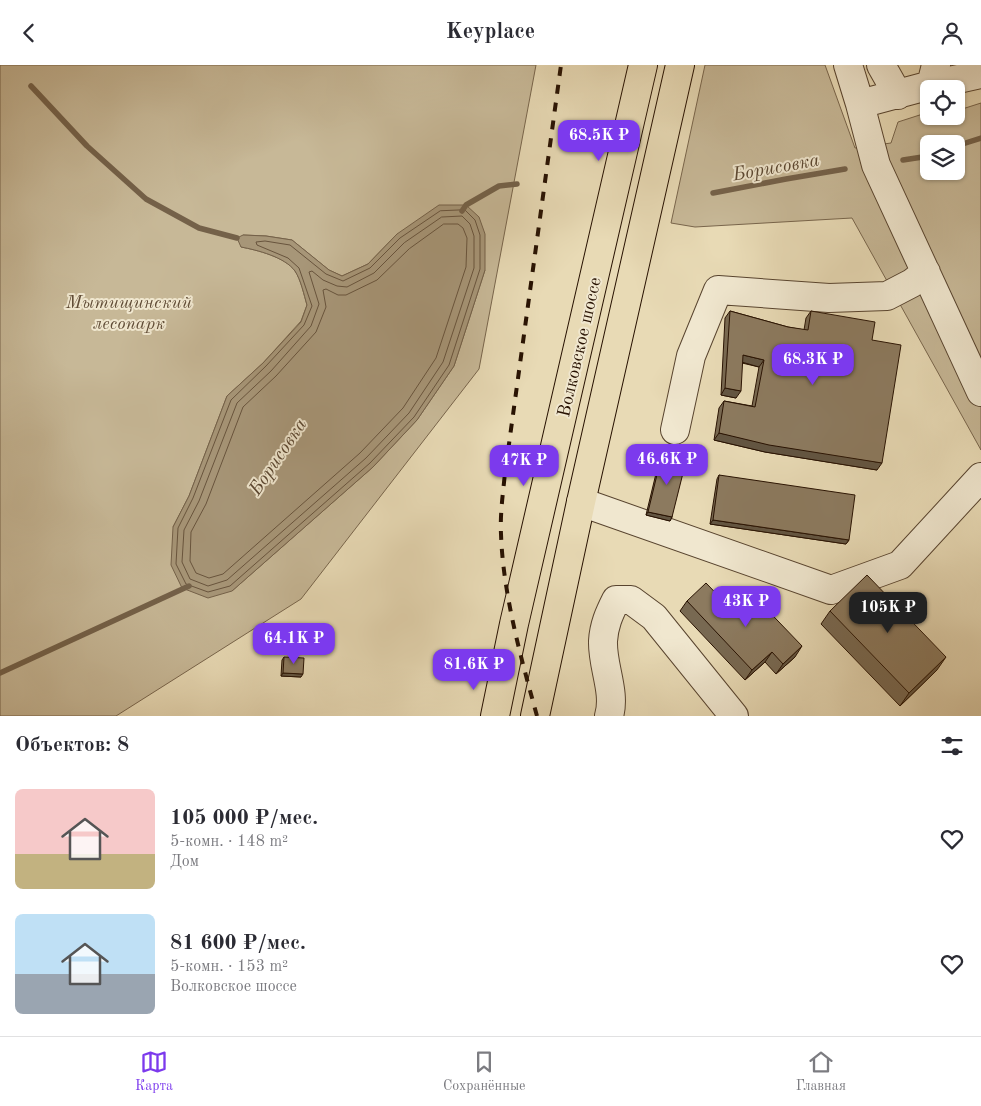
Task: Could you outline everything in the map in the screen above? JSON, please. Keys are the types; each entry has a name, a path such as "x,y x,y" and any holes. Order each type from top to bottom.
{"main road":[{"name":"Волковское шоссе","path":"498,704 514,624 644,65"},
{"name":"Волковское шоссе","path":"535,716 581,502 680,65"}],"street":[{"path":"848,65 876,165 981,392"},
{"path":"881,65 898,95"},
{"path":"860,104 898,95 934,75 981,74"},
{"path":"675,430 691,356 718,290 829,298 887,296 912,283 926,273"},
{"path":"581,502 831,590 900,565 981,477"},
{"path":"609,716 612,706 603,643 606,620 616,600 631,600 654,617 734,716"},
{"path":"483,716 498,704"}],"green space":[{"name":"Мытищинский лесопарк","path":"0,65 536,65 479,369 301,599 116,716 0,716","holes":["397,234 485,270 454,366 417,420 373,467 232,591 173,527 189,496 227,396 263,363 301,321 307,305 301,283 295,271 278,258 241,247 243,235 292,240 329,270 342,276 368,264"]},
{"path":"705,65 825,65 855,148 891,143 898,122 920,115 920,125 965,125 965,108 981,103 981,450 852,218 695,227 671,223"}],"water":[{"path":"439,205 466,205 479,217 485,234 485,270 454,366 417,420 373,467 232,591 208,598 182,588 171,565 173,527 189,496 227,396 263,363 301,322 307,305 299,279 290,266 278,258 241,247 237,238 243,235 292,240 329,270 342,276 368,264 397,234"}],"building":[{"path":"730,311 788,327 808,330 811,311 875,322 872,340 901,345 882,463 769,445 719,433 724,401 755,407 764,360 743,355 741,391 725,388"},
{"path":"662,454 686,461 672,517 648,512"},
{"path":"719,475 855,495 849,540 713,520"},
{"path":"867,575 946,657 909,693 830,611"},
{"path":"706,583 735,613 753,595 802,646 783,664 772,652 752,670 687,601"},
{"path":"284,657 304,658 303,674 283,673"}],"waterway":[{"path":"31,86 87,146 146,199 199,228 237,238"},
{"name":"Борисовка","path":"965,143 981,138"},
{"name":"Борисовка","path":"903,160 920,157"},
{"name":"Борисовка","path":"713,193 845,169"},
{"name":"Борисовка","path":"462,211 466,205 499,186 517,184"},
{"name":"Борисовка","path":"0,673 189,586"}],"railway":[{"path":"537,716 509,603 502,557 501,519 505,473 561,65"}]}
